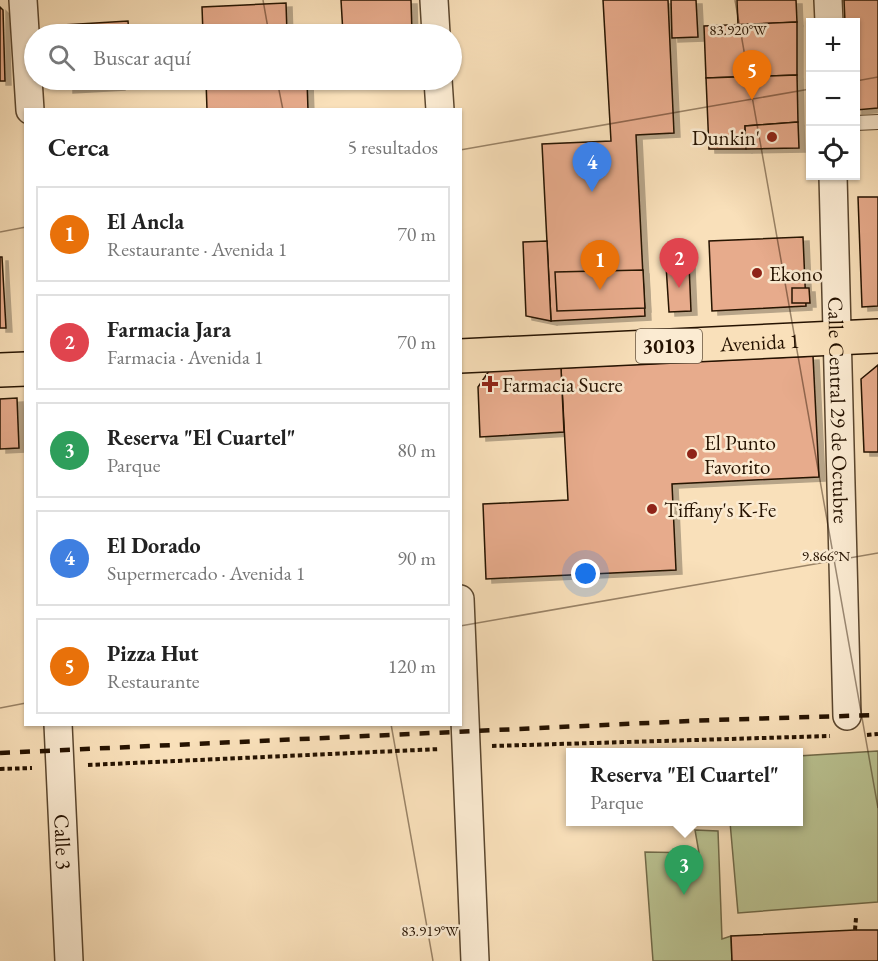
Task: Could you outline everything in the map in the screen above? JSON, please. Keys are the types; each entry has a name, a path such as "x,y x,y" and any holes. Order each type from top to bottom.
{"main road":[{"name":"Avenida 1","path":"462,356 878,336"},
{"path":"0,370 24,369"}],"street":[{"path":"23,0 25,24"},
{"path":"434,0 435,24"},
{"path":"828,0 829,18"},
{"path":"29,90 30,108"},
{"path":"439,90 440,108"},
{"name":"Calle Central 29 de Octubre","path":"833,180 847,716"},
{"path":"462,647 475,961"},
{"name":"Calle 3","path":"58,726 69,961"}],"lane":[{"path":"860,123 878,122"}],"path":[{"path":"855,930 856,918"}],"green space":[{"path":"878,751 878,902 738,913 730,826 803,826 803,756"},
{"path":"695,830 718,831 722,939 731,936 732,961 653,961 645,852 699,853"}],"building":[{"path":"341,0 411,0 412,24 342,24"},
{"path":"603,0 668,0 674,133 636,135 645,316 551,321 542,144 611,141"},
{"path":"671,0 696,0 698,37 672,38"},
{"path":"737,0 796,0 797,22 738,25"},
{"path":"844,0 878,0 878,108 860,110 860,18 845,18"},
{"path":"286,3 287,24 203,24 202,7"},
{"path":"0,7 3,10 5,81 0,81"},
{"path":"128,21 128,24 79,24"},
{"path":"797,22 797,75 706,78 704,26"},
{"path":"797,75 798,122 745,126 746,149 709,149 706,78"},
{"path":"206,90 307,90 308,108 207,108"},
{"name":"Dunkin'","path":"798,122 799,148 746,149 745,126"},
{"path":"858,197 878,197 878,306 862,307"},
{"name":"Ekono","path":"803,237 806,306 712,311 709,241"},
{"path":"547,241 551,321 526,316 523,242"},
{"path":"0,257 2,257 6,328 0,328"},
{"path":"689,264 691,311 669,312 666,265"},
{"path":"643,270 645,308 557,311 555,272"},
{"path":"792,288 809,288 810,303 792,303"},
{"name":"El Punto Favorito","path":"813,356 819,477 672,484 676,570 486,579 483,504 568,500 561,368"},
{"path":"878,365 878,452 864,452 861,379"},
{"path":"561,368 564,432 480,437 478,387 489,371"},
{"path":"17,398 19,448 0,449 0,399"},
{"path":"878,930 878,961 732,961 731,936"}],"railway":[{"path":"0,753 712,720 878,715"}],"place":[{"name":"Pizza Hut","path":"752,100"},
{"name":"Dunkin'","path":"772,137"},
{"name":"El Dorado","path":"592,192"},
{"name":"Ekono","path":"757,273"},
{"name":"Farmacia Jara","path":"679,288"},
{"name":"El Ancla","path":"600,290"},
{"name":"Farmacia Sucre","path":"490,384"},
{"name":"El Punto Favorito","path":"692,454"},
{"name":"Tiffany's K-Fe","path":"652,509"},
{"name":"Reserva \"El Cuartel\"","path":"684,895"}]}
